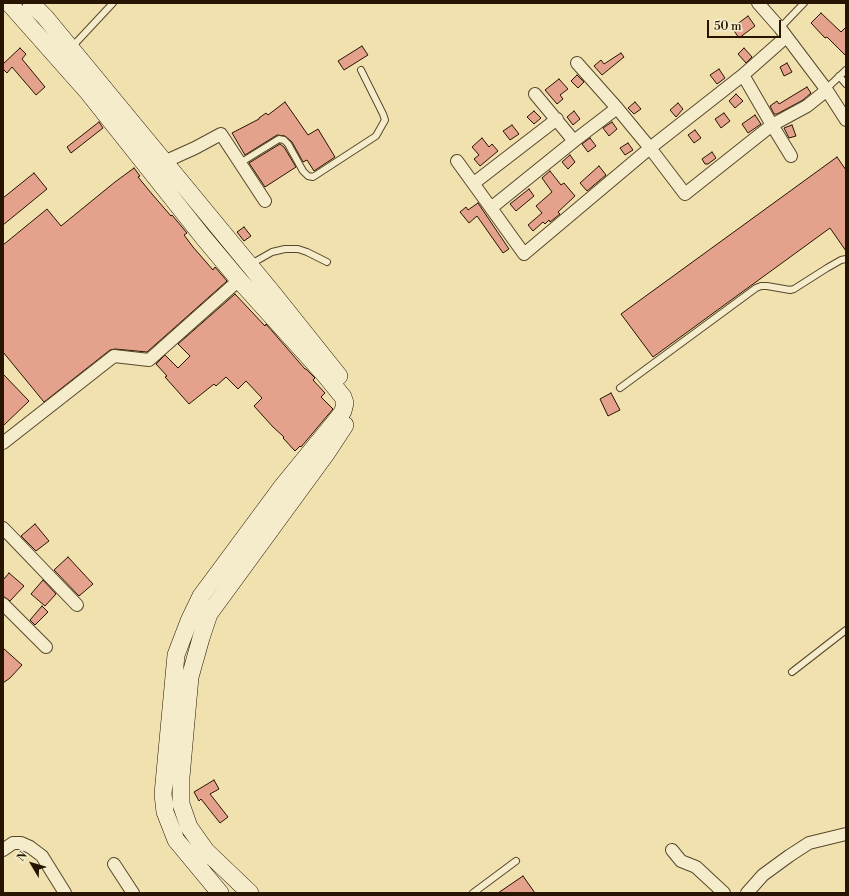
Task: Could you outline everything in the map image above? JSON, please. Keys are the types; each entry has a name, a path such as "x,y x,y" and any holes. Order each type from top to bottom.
{"street":[{"path":"9,3 87,91 203,237 239,280 325,375 343,397 345,403 343,411 339,417 281,488 201,596 189,621 176,655 163,794 165,812 176,840 220,893"},
{"path":"31,3 45,17 217,225 350,390 354,399 354,410 326,454 209,614 190,677 180,777 181,804 189,827 206,851 250,893"},
{"path":"758,3 826,89 846,120"},
{"path":"457,161 524,254 650,148 743,75 783,33"},
{"path":"577,63 650,148 684,194 772,125 807,106 826,89"},
{"path":"743,75 790,156"},
{"path":"535,94 574,141"},
{"path":"491,208 617,108"},
{"path":"474,183 556,119"},
{"path":"164,162 222,134 265,201"},
{"path":"203,237 217,225"},
{"path":"3,443 114,356 149,360 239,280"},
{"path":"3,528 77,605"},
{"path":"3,604 46,647"},
{"path":"747,893 763,875 809,843 846,834"},
{"path":"3,850 13,843 21,843 30,847 42,856 65,893"},
{"path":"672,850 681,861 696,867 724,893"},
{"path":"114,864 133,893"}],"lane":[{"path":"70,49 113,3"},
{"path":"783,33 804,3"},
{"path":"240,163 279,139 284,140 288,144 303,171 308,176 314,177 376,136 385,120 361,70"},
{"path":"826,89 846,70"},
{"path":"839,76 846,84"},
{"path":"249,265 272,252 285,249 298,249 328,262"},
{"path":"620,388 756,288 767,286 790,290 794,289 827,268 841,260 846,259"},
{"path":"792,672 846,630"},
{"path":"474,893 516,860"}],"building":[{"path":"821,13 841,32 846,27 846,56 827,37 825,38 811,23"},
{"path":"748,16 755,26 739,38 732,28"},
{"path":"362,46 368,55 344,70 338,61"},
{"path":"20,48 26,54 22,59 45,87 36,95 12,67 7,73 3,69 3,64"},
{"path":"744,48 752,57 746,63 738,54"},
{"path":"621,53 624,57 602,75 594,66 601,60 604,64"},
{"path":"787,63 792,72 784,76 780,67"},
{"path":"719,69 725,78 717,84 710,75"},
{"path":"577,75 584,82 578,88 571,81"},
{"path":"559,79 568,89 560,95 563,99 557,104 545,90"},
{"path":"807,87 811,93 803,100 777,114 774,114 770,106 777,101 779,104"},
{"path":"736,94 743,101 735,108 729,101"},
{"path":"285,102 308,135 318,129 335,157 314,171 307,160 303,162 292,142 285,136 277,135 245,155 232,133 259,119 266,113 268,115"},
{"path":"635,102 641,109 634,114 628,108"},
{"path":"678,103 683,109 676,117 670,110"},
{"path":"534,111 541,118 534,124 527,117"},
{"path":"574,111 580,119 573,125 567,117"},
{"path":"724,113 730,121 721,128 715,119"},
{"path":"755,115 761,124 748,133 742,124"},
{"path":"99,122 103,128 71,153 67,147"},
{"path":"612,122 617,129 609,136 603,128"},
{"path":"512,125 519,134 510,140 503,131"},
{"path":"792,125 796,136 789,138 784,128"},
{"path":"695,130 701,138 694,143 688,135"},
{"path":"482,138 489,147 492,144 498,151 480,166 474,159 479,155 472,147"},
{"path":"590,138 596,146 588,152 582,144"},
{"path":"628,143 633,150 625,155 620,148"},
{"path":"280,144 284,147 296,167 265,187 249,163"},
{"path":"712,152 716,158 708,164 705,164 702,159"},
{"path":"570,155 575,162 568,169 562,162"},
{"path":"837,157 846,170 846,251 830,228 653,357 621,314"},
{"path":"599,166 606,175 587,191 580,183"},
{"path":"134,168 140,176 138,177 187,233 184,235 193,247 213,270 215,267 227,281 147,352 115,349 110,350 44,402 3,352 3,245 47,209 61,226"},
{"path":"550,171 561,185 564,183 575,196 558,212 560,214 550,222 549,220 545,224 543,222 533,231 528,225 542,213 536,206 552,192 542,178"},
{"path":"34,173 47,189 3,225 3,198"},
{"path":"529,189 534,196 516,211 510,204"},
{"path":"478,203 509,249 503,253 477,216 469,223 460,212 466,207 468,210"},
{"path":"244,227 251,236 244,241 237,232"},
{"path":"235,294 265,326 266,324 305,369 315,378 313,380 325,393 321,397 333,409 301,447 300,446 295,451 283,438 284,437 254,406 262,398 246,381 238,389 226,377 216,386 214,384 189,404 165,377 167,376 156,364 165,355 178,368 190,356 178,344"},
{"path":"3,374 29,401 3,426"},
{"path":"611,393 620,410 608,416 600,399"},
{"path":"35,524 49,541 36,551 21,536"},
{"path":"68,557 93,584 79,596 54,570"},
{"path":"9,573 24,586 10,601 3,596 3,580"},
{"path":"43,580 56,594 45,606 31,594"},
{"path":"42,606 48,612 35,625 30,620"},
{"path":"3,648 22,665 3,683"},
{"path":"214,780 219,789 210,794 228,817 220,823 201,799 199,801 194,792"},
{"path":"523,876 535,893 498,893"}]}
